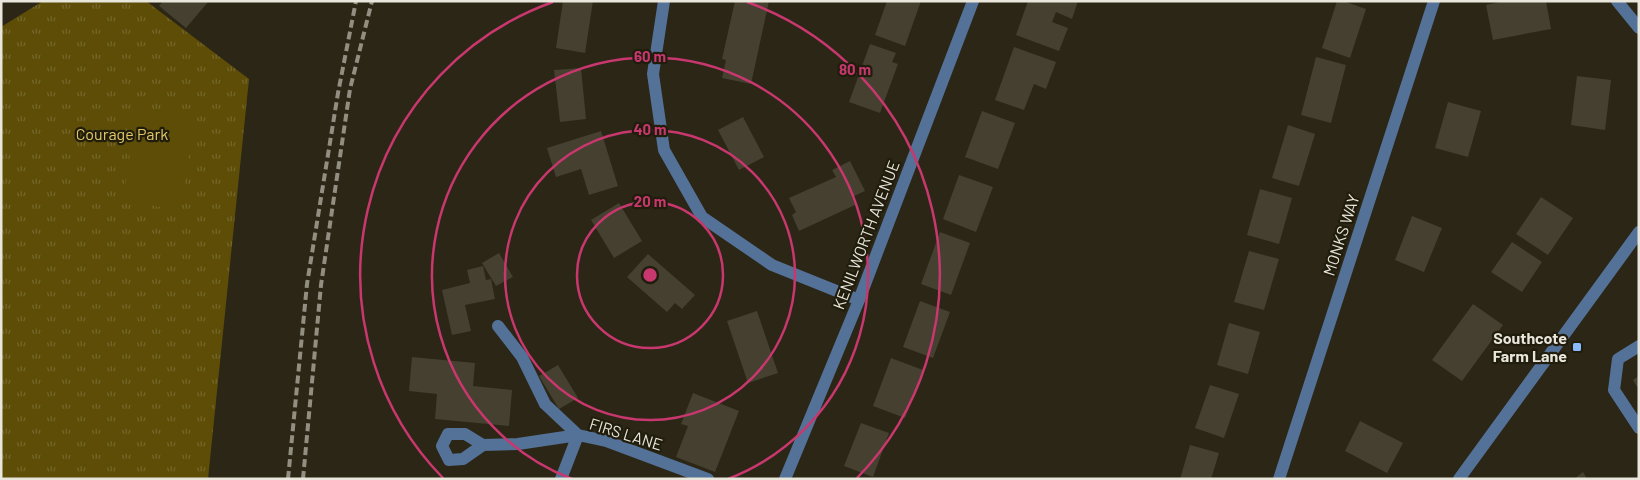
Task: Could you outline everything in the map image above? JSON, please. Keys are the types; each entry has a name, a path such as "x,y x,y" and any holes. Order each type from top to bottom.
{"street":[{"path":"664,1 653,74 664,150 702,217 772,265 858,300"},
{"name":"KENILWORTH AVENUE","path":"785,479 858,300 973,1"},
{"name":"MONKS WAY","path":"1279,479 1434,1"},
{"path":"1617,1 1639,28"},
{"path":"1459,479 1639,232"},
{"path":"498,326 522,357 546,404 578,435"},
{"path":"1639,346 1618,360 1614,390 1639,428"},
{"path":"483,445 518,444 578,435"},
{"name":"FIRS LANE","path":"561,479 578,435 606,441 708,479"}],"green space":[{"name":"Courage Park","path":"43,1 146,1 249,79 208,479 1,479 1,27"},
{"path":"137,108 195,117 181,210 123,201"}],"building":[{"path":"163,1 208,2 186,28 159,6"},
{"path":"563,1 593,1 585,53 556,48"},
{"path":"735,1 769,1 751,84 722,78 726,60 722,59"},
{"path":"887,1 921,1 905,46 875,35"},
{"path":"1028,1 1078,1 1072,19 1056,12 1052,22 1068,28 1059,51 1016,35"},
{"path":"1337,1 1343,1 1366,9 1350,58 1322,48"},
{"path":"1504,1 1546,1 1551,29 1493,40 1486,5"},
{"path":"870,44 896,53 892,62 898,64 880,113 849,102"},
{"path":"1014,47 1056,62 1046,89 1034,84 1024,110 995,100"},
{"path":"1316,57 1346,65 1331,123 1301,115"},
{"path":"581,68 586,119 560,122 554,70"},
{"path":"1577,76 1611,80 1605,130 1571,125"},
{"path":"1448,102 1481,111 1468,157 1435,148"},
{"path":"982,111 1015,123 998,169 965,157"},
{"path":"743,117 764,157 739,170 718,130"},
{"path":"1288,125 1315,134 1299,186 1272,178"},
{"path":"601,131 618,186 589,195 581,169 556,177 547,148"},
{"path":"850,161 865,191 852,197 855,205 799,231 792,215 796,212 789,198 836,177 832,170"},
{"path":"959,175 993,187 976,232 943,219"},
{"path":"1260,189 1292,198 1279,244 1247,235"},
{"path":"1541,197 1573,218 1548,255 1516,234"},
{"path":"619,203 642,241 614,258 591,220"},
{"path":"1412,216 1442,228 1424,272 1395,260"},
{"path":"940,232 970,243 951,295 921,284"},
{"path":"1512,242 1542,262 1522,292 1491,272"},
{"path":"1249,251 1279,259 1264,310 1234,302"},
{"path":"499,253 513,277 496,286 482,263"},
{"path":"648,254 695,295 682,309 675,303 667,312 627,277"},
{"path":"483,266 486,280 491,279 495,299 465,305 471,331 452,335 442,290 470,283 467,270"},
{"path":"920,301 950,312 933,358 903,347"},
{"path":"1473,304 1503,325 1462,381 1432,360"},
{"path":"757,311 778,373 748,383 727,321"},
{"path":"1229,323 1260,332 1248,374 1217,365"},
{"path":"412,357 475,363 473,386 512,390 509,426 435,419 437,394 409,391"},
{"path":"891,358 923,370 905,418 873,406"},
{"path":"558,365 578,398 559,409 539,376"},
{"path":"1639,376 1639,390 1633,380"},
{"path":"1210,385 1239,394 1224,438 1195,428"},
{"path":"693,393 739,411 715,472 676,457 688,426 681,424"},
{"path":"1360,421 1403,443 1387,473 1345,451"},
{"path":"861,423 889,433 873,477 844,466"},
{"path":"1190,445 1219,453 1211,479 1180,479"},
{"path":"1583,472 1587,479 1574,479"}],"railway":[{"path":"288,479 307,284 338,93 356,1"},
{"path":"303,479 321,285 350,89 372,1"}],"place":[{"name":"Southcote Farm Lane","path":"1577,347"}]}
